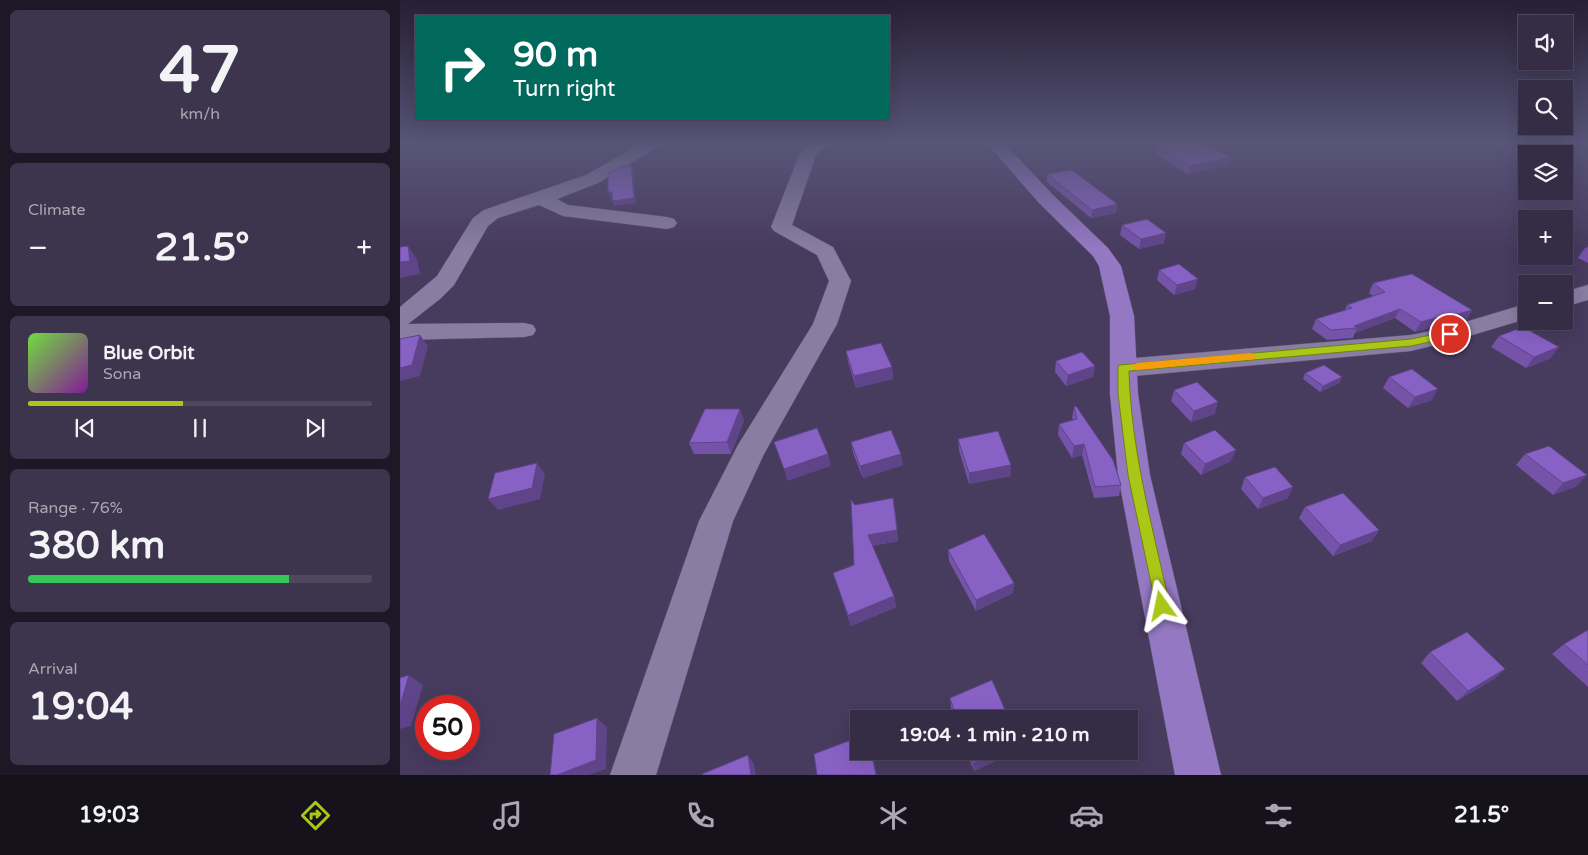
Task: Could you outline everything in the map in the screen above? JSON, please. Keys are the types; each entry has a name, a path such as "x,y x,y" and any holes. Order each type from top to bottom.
{"main road":[{"path":"1027,178 1101,252 1110,266 1122,316 1124,394 1134,475 1198,775"}],"street":[{"path":"400,318 432,294 446,280 480,222 490,214 541,198 593,178"},
{"path":"633,775 671,664 716,521 749,453 825,324 840,281 826,251 781,227 799,178"},
{"path":"541,198 563,210 667,223"},
{"path":"1573,297 1588,292"},
{"path":"1123,368 1411,343 1450,334 1518,313"},
{"path":"400,332 524,330"}],"building":[{"path":"608,178 632,178 634,198 612,201 612,192 608,192"},
{"path":"1052,178 1083,178 1117,204 1092,210"},
{"path":"1147,219 1166,233 1141,239 1122,225"},
{"path":"408,246 410,261 400,262 400,247"},
{"path":"1179,264 1198,279 1177,285 1159,270"},
{"path":"1412,274 1472,310 1421,322 1400,309 1354,326 1357,328 1331,330 1316,319 1352,308 1347,305 1385,292 1373,283"},
{"path":"1518,329 1528,330 1559,347 1534,357 1499,336"},
{"path":"420,335 412,365 400,368 400,339"},
{"path":"881,343 892,367 854,376 846,351"},
{"path":"1082,352 1095,366 1068,375 1056,361"},
{"path":"1324,365 1342,377 1323,386 1305,373"},
{"path":"1412,369 1438,389 1415,397 1389,377"},
{"path":"1197,382 1218,402 1194,411 1174,390"},
{"path":"1076,406 1113,460 1121,485 1095,487 1084,444 1074,446 1059,424 1077,419 1074,407"},
{"path":"705,409 740,409 727,442 689,443"},
{"path":"817,428 828,454 784,469 774,442"},
{"path":"891,430 901,454 860,466 851,442"},
{"path":"1215,430 1236,450 1205,464 1184,443"},
{"path":"998,431 1011,465 969,473 958,439"},
{"path":"1549,446 1587,475 1563,483 1525,454"},
{"path":"537,463 532,488 488,499 495,473"},
{"path":"1275,467 1293,487 1263,498 1245,477"},
{"path":"1343,493 1379,530 1340,545 1305,507"},
{"path":"893,498 897,530 868,535 894,596 848,615 833,573 854,565 851,500 855,505"},
{"path":"984,534 1014,583 976,600 948,550"},
{"path":"1588,630 1588,665 1564,644"},
{"path":"1467,632 1505,669 1468,691 1430,652"},
{"path":"409,675 400,706 400,678"},
{"path":"992,680 1005,710 954,710 950,698"},
{"path":"597,718 596,760 557,775 550,775 554,734"},
{"path":"850,740 850,760 873,760 876,775 817,775 814,754"},
{"path":"748,755 751,775 702,774"}],"slow traffic":[{"path":"1137,366 1250,357"}],"route":[{"path":"1162,606 1134,475 1124,394 1123,368 1411,343 1450,334"}]}
